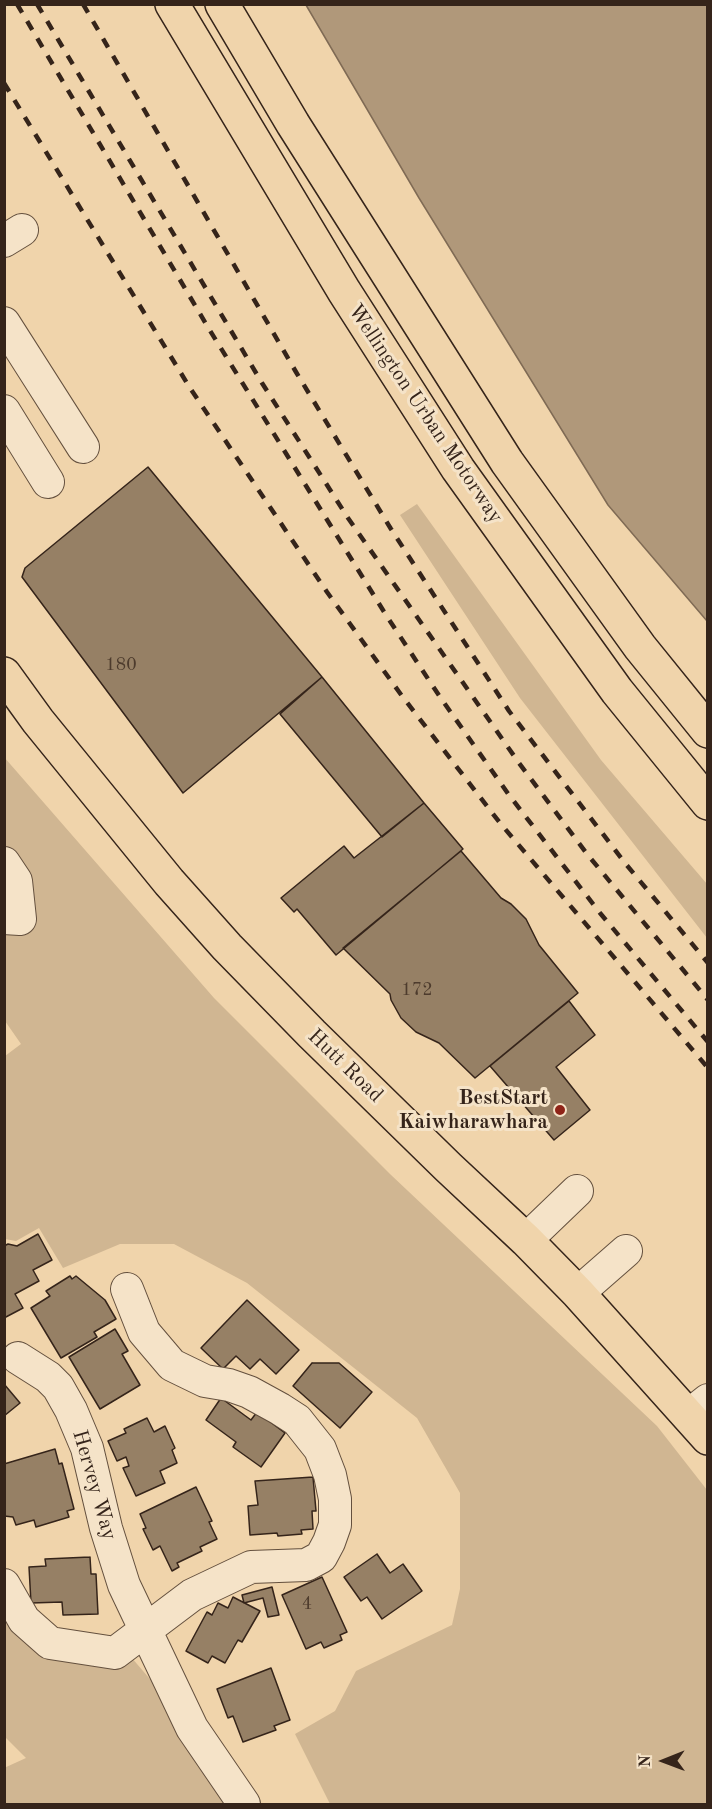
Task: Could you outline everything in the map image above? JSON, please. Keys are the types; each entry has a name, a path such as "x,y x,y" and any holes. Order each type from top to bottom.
{"main road":[{"name":"Wellington Urban Motorway","path":"172,4 344,291 458,469 617,691 708,803"},
{"name":"Wellington Urban Motorway","path":"222,4 306,144 507,462 640,647 708,731"},
{"name":"Hutt Road","path":"4,674 38,721 162,873 227,947 346,1067 526,1240 701,1418"}],"street":[{"path":"4,323 83,447"},
{"path":"4,411 48,482"},
{"path":"4,863 16,881 20,919 4,918"},
{"path":"526,1240 577,1191"},
{"path":"578,1293 626,1251"},
{"path":"4,1585 24,1620 50,1643 115,1653 192,1595 251,1568 306,1565 321,1557 335,1525 335,1499 330,1475 320,1449 297,1420 249,1392 229,1385 205,1381 172,1365 144,1332 127,1289"},
{"name":"Hervey Way","path":"18,1358 48,1377 58,1387 71,1410 87,1448 124,1585 192,1728 244,1804"}],"shaded area":[{"path":"306,5 707,5 707,621 608,505 419,198"},
{"path":"417,504 601,760 707,884 707,938 520,698 400,515"},
{"path":"4,757 214,998 390,1174 657,1426 707,1490 707,1804 330,1804 295,1734 335,1711 356,1671 452,1625 460,1589 460,1493 417,1418 247,1283 174,1244 120,1244 63,1268 39,1228 16,1241 5,1239 5,1056 21,1044 5,1021"},
{"path":"24,1620 131,1657 192,1728 244,1804 5,1804 4,1768 26,1758 4,1736 5,1621"}],"building":[{"path":"148,467 322,677 183,793 22,577 25,568"},
{"path":"322,677 424,803 382,837 280,714"},
{"path":"424,803 463,849 336,955 297,909 294,912 281,898 344,846 354,858"},
{"path":"461,851 501,898 511,904 526,919 539,945 578,993 475,1078 439,1043 416,1032 401,1018 390,994 343,948"},
{"path":"569,1001 595,1035 556,1067 590,1110 554,1140 490,1066"},
{"path":"38,1234 52,1260 33,1270 39,1281 15,1294 23,1308 4,1318 4,1246 8,1244 17,1246"},
{"path":"70,1276 72,1279 76,1276 105,1300 116,1319 94,1332 97,1337 61,1358 31,1308 50,1296 46,1291"},
{"path":"247,1300 299,1350 276,1374 260,1359 250,1369 236,1356 223,1369 201,1348"},
{"path":"115,1329 128,1351 122,1354 140,1385 100,1409 69,1357"},
{"path":"312,1363 339,1363 372,1392 340,1428 293,1386"},
{"path":"4,1384 20,1403 4,1416"},
{"path":"221,1398 251,1420 257,1412 285,1433 261,1467 233,1447 236,1442 206,1420"},
{"path":"147,1418 154,1432 165,1426 175,1448 172,1450 177,1463 160,1471 165,1483 136,1496 123,1468 129,1466 126,1457 117,1461 108,1441 126,1433 124,1429"},
{"path":"55,1449 59,1464 62,1463 74,1509 67,1511 69,1517 36,1527 34,1520 16,1525 13,1517 4,1516 4,1464"},
{"path":"313,1477 316,1511 312,1511 313,1529 301,1530 302,1534 250,1535 248,1506 258,1505 255,1481"},
{"path":"196,1487 212,1521 209,1522 217,1539 200,1547 202,1551 177,1563 179,1567 172,1571 160,1546 153,1550 143,1529 146,1528 140,1514"},
{"path":"377,1554 390,1573 403,1564 422,1591 382,1619 367,1597 361,1601 344,1577"},
{"path":"90,1557 91,1574 96,1574 98,1614 63,1615 62,1602 31,1603 29,1567 46,1566 45,1559"},
{"path":"322,1577 347,1632 340,1635 342,1640 324,1648 321,1642 306,1649 282,1595"},
{"path":"272,1587 279,1615 268,1617 263,1598 244,1603 242,1595"},
{"path":"233,1597 260,1611 242,1642 238,1640 225,1663 212,1656 208,1663 186,1651 207,1612 212,1615 218,1603 228,1608"},
{"path":"271,1668 290,1720 274,1726 276,1730 243,1742 233,1716 228,1718 217,1689"}],"railway":[{"path":"17,4 209,329 386,615 440,697 509,795 600,913 708,1042"},
{"path":"37,4 262,383 348,518 519,763 587,854 708,1000"},
{"path":"83,4 296,372 391,529 509,711 625,863 708,963"},
{"path":"4,83 190,388 327,592 402,696 500,823 708,1068"}],"place":[{"name":"BestStart Kaiwharawhara","path":"560,1110"}]}
